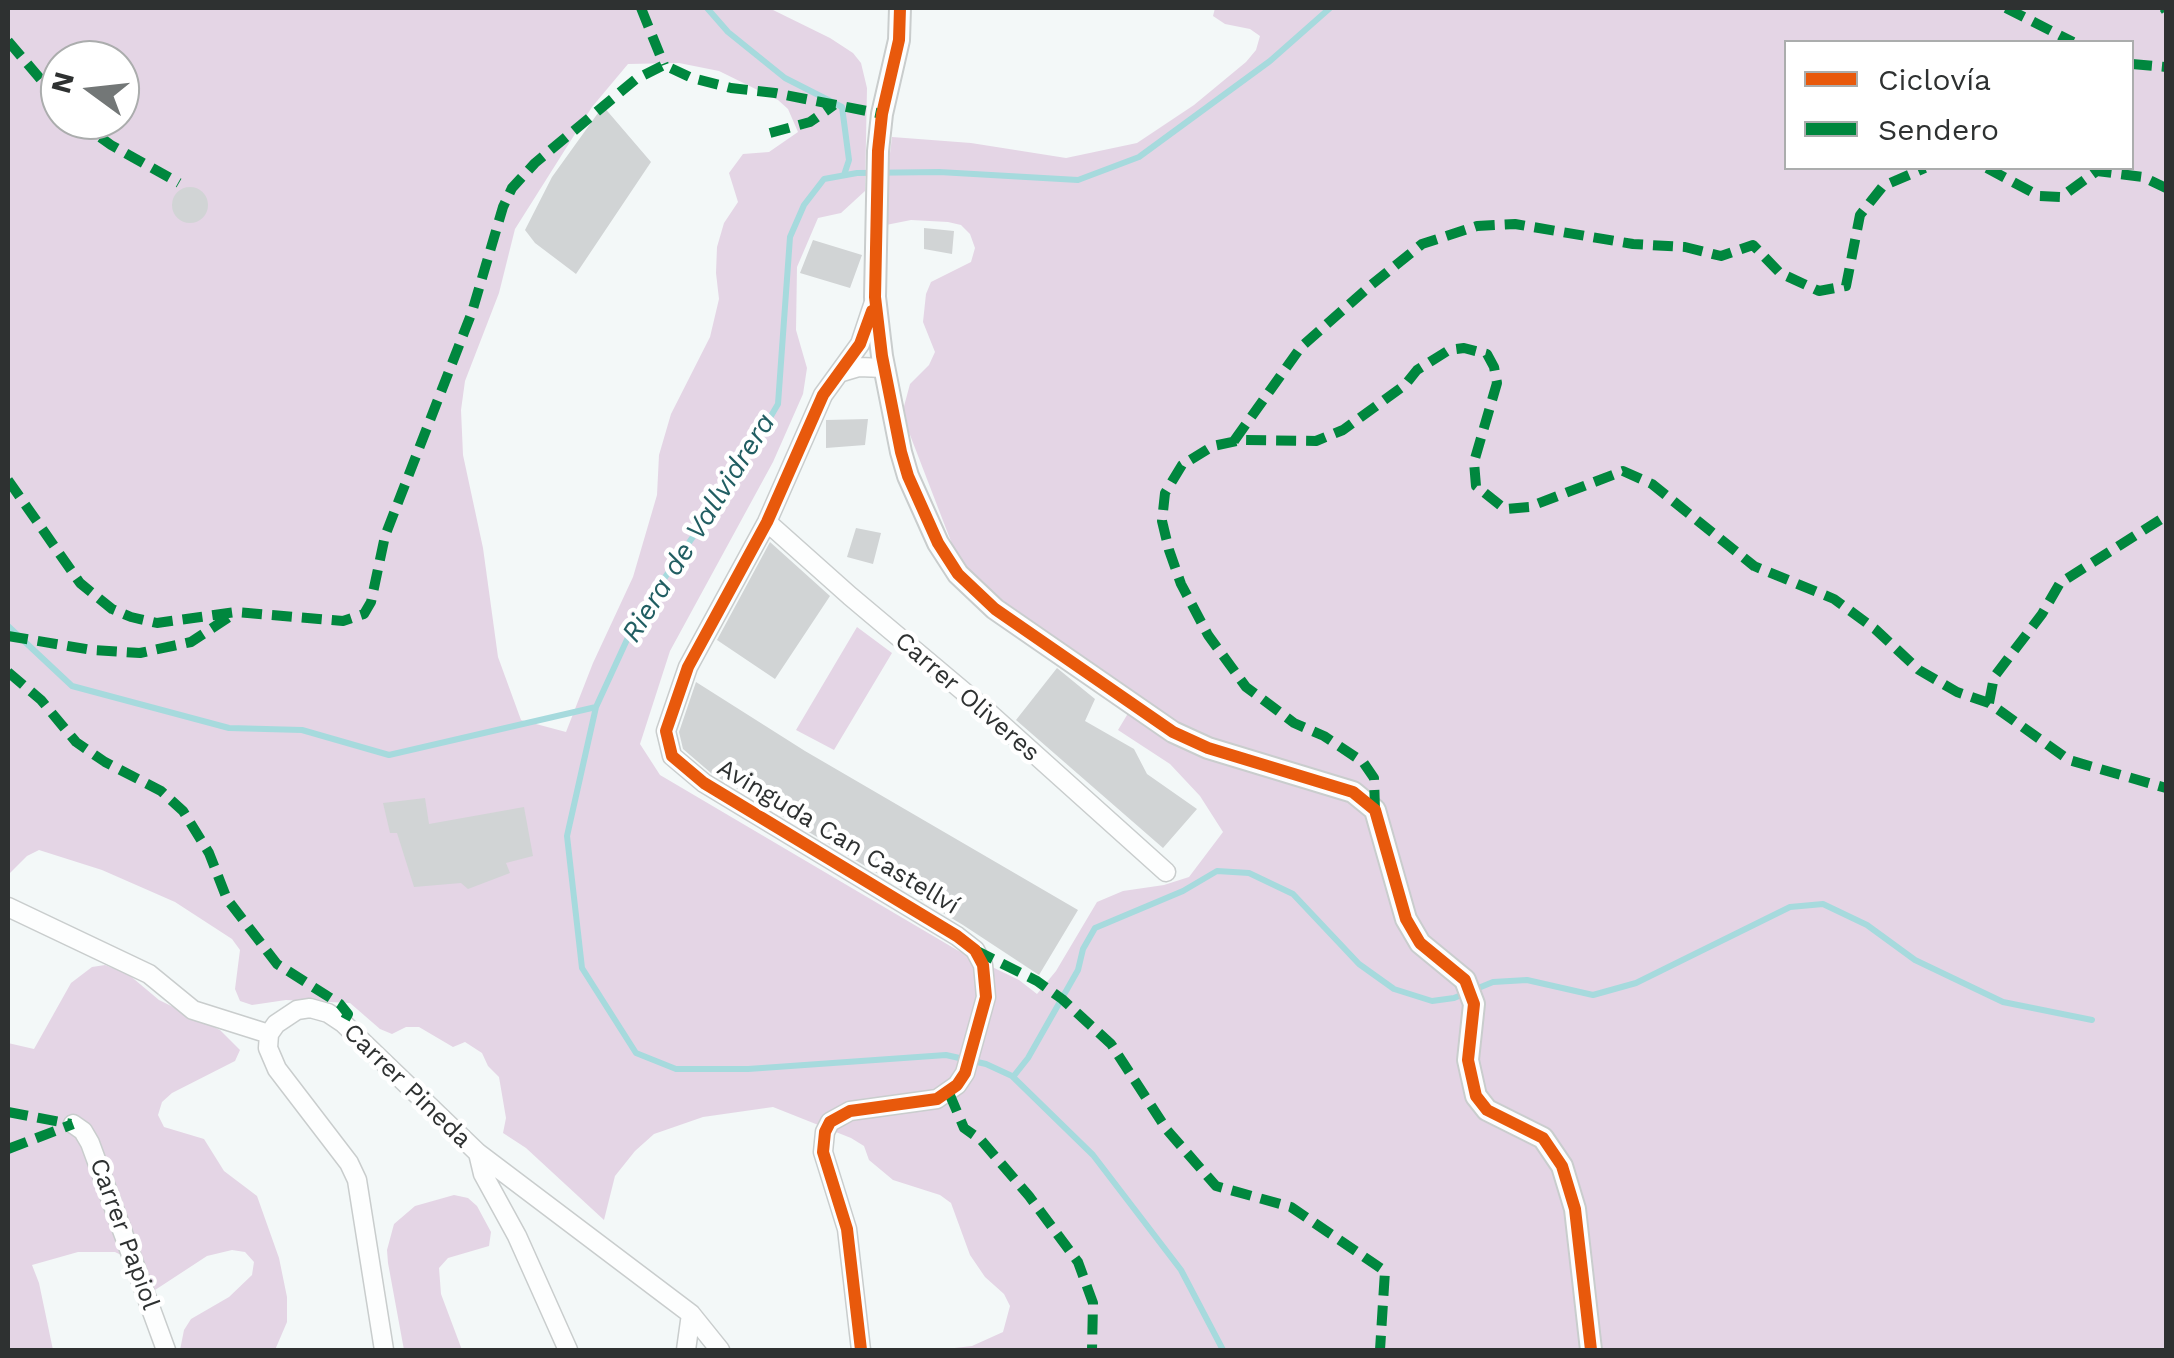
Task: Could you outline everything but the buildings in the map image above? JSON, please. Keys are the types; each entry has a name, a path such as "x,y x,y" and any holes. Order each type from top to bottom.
{"street":[{"path":"900,8 896,58 882,114 878,151 875,297 883,362 908,476 938,544 958,574 1010,620 1174,732 1208,748 1353,792 1374,810 1406,919 1420,943 1465,980 1474,1004 1468,1060 1476,1096 1487,1110 1543,1138 1562,1166 1575,1209 1590,1350"},
{"name":"Avinguda Can Castellví","path":"861,1350 847,1229 823,1152 825,1132 830,1122 850,1111 949,1094 965,1073 987,981 975,950 704,784 670,751 666,731 688,667 768,522 834,376 866,332 875,297"},
{"path":"850,358 866,352 883,362"},
{"path":"834,376 851,368 883,362"},
{"name":"Carrer Oliveres","path":"768,522 1166,872"},
{"path":"8,906 149,974 193,1010 269,1034 268,1048 277,1070 349,1162 357,1180 384,1350"},
{"name":"Carrer Pineda","path":"269,1034 276,1024 297,1010 310,1008 328,1013 478,1153 691,1314 720,1350"},
{"name":"Carrer Papiol","path":"73,1124 83,1130 90,1143 166,1350"},
{"path":"478,1153 483,1174 517,1236 568,1350"},
{"path":"686,1350 691,1314"}],"shaded area":[{"path":"8,8 769,8 853,53 861,63 867,88 865,191 841,213 818,218 797,267 796,330 807,368 803,394 773,462 670,651 640,744 660,775 957,950 1019,980 1037,994 1056,971 1097,902 1123,891 1189,877 1223,832 1200,796 1170,764 1118,730 1139,695 986,589 967,569 952,544 903,410 910,384 929,365 935,352 923,322 931,282 971,262 975,248 970,234 961,225 911,220 881,226 892,137 971,143 1066,158 1137,143 1194,105 1256,50 1260,36 1250,29 1225,24 1213,16 1215,8 2166,8 2166,1350 937,1350 972,1346 1003,1332 1010,1306 970,1255 951,1203 940,1195 893,1180 869,1160 864,1146 851,1138 773,1107 703,1117 654,1134 635,1151 615,1176 604,1220 526,1148 503,1133 506,1118 499,1077 482,1053 465,1042 453,1047 419,1027 406,1027 392,1034 380,1029 350,1003 286,1000 252,1005 240,1001 235,989 240,950 232,939 175,902 102,870 39,850 8,875","holes":["679,63 719,71 778,100 788,109 798,132 769,152 743,154 729,173 738,202 724,223 717,247 719,299 710,337 671,414 659,455 657,495 633,577 566,732 521,720 498,657 483,548 463,455 461,410 465,381 499,293 515,229 592,107 628,64"]},
{"path":"857,627 892,653 834,750 796,730"},
{"path":"105,965 128,974 159,1000 220,1030 240,1050 235,1061 172,1093 162,1102 158,1115 164,1127 204,1139 224,1171 257,1196 279,1258 287,1297 287,1322 275,1350 180,1350 191,1319 229,1297 252,1275 254,1262 245,1252 232,1250 207,1256 152,1292 127,1258 115,1252 78,1252 32,1265 53,1350 8,1350 8,1043 34,1049 71,983 92,967"},
{"path":"454,1195 468,1198 477,1206 491,1232 489,1246 448,1258 439,1268 441,1294 462,1350 404,1350 388,1263 394,1224 415,1206"}],"waterway":[{"path":"707,8 728,32 785,78 842,107 849,160 844,175"},
{"name":"Riera de Vallvidrera","path":"1223,1350 1181,1270 1093,1155 1012,1076 986,1064 946,1055 748,1069 676,1069 636,1053 582,968 567,836 596,707 637,618 741,467 778,404 790,237 804,205 824,179 857,173 939,172 1078,180 1139,157 1270,61 1330,8"},
{"path":"8,626 72,686 229,728 302,730 389,755 596,707"},
{"path":"1013,1077 1078,970 1083,949 1095,928 1183,891 1217,871 1249,873 1293,894 1359,964 1394,989 1432,1001 1454,998 1493,982 1527,980 1593,995 1636,983 1790,907 1823,904 1867,925 1915,960 2003,1002 2092,1020"}],"marked path":[{"path":"641,8 664,65"},
{"path":"2006,8 2069,40"},
{"path":"8,41 40,79"},
{"path":"2134,64 2166,67"},
{"path":"8,480 80,583 112,609 131,617 157,623 236,612 343,621 364,614 371,602 385,536 472,312 503,207 512,188 535,163 636,79 664,65 692,78 731,88 882,114"},
{"path":"770,133 810,122 834,105"},
{"path":"104,140 179,183"},
{"path":"1234,441 1301,347 1422,244 1477,226 1515,224 1633,244 1685,247 1721,256 1753,245 1780,273 1819,291 1846,286 1860,215 1883,186 1920,170"},
{"path":"1991,170 2039,196 2061,197 2097,171 2143,177 2166,188"},
{"path":"1375,810 1374,778 1363,762 1324,736 1294,723 1246,687 1208,635 1181,584 1169,550 1162,521 1165,493 1182,465 1213,446 1242,440 1316,441 1343,430 1405,385 1417,370 1449,350 1464,348 1487,354 1494,367 1497,383 1474,462 1476,486 1505,509 1529,507 1623,471 1652,484 1754,566 1834,599 1875,629 1919,670 1957,692 1989,703 2069,760 2166,788"},
{"path":"1989,703 1994,677 2042,614 2060,583 2166,516"},
{"path":"8,636 92,650 140,653 191,642 232,615"},
{"path":"8,672 41,700 76,742 161,791 183,811 209,853 227,899 277,964 340,1004 348,1014 343,1023"},
{"path":"975,950 1037,981 1111,1044 1167,1130 1216,1186 1291,1207 1385,1271 1380,1350"},
{"path":"949,1093 964,1128 981,1140 1029,1196 1078,1262 1093,1303 1092,1350"},
{"path":"8,1112 71,1124"},
{"path":"8,1149 73,1124"}],"cycle path":[{"path":"900,8 899,40 878,151 875,297 901,452 938,543 958,574 995,609 1173,732 1208,748 1353,792 1375,810 1406,919 1420,943 1465,980 1474,1004 1468,1060 1476,1096 1487,1110 1543,1138 1562,1166 1575,1209 1591,1350"},
{"path":"861,1350 847,1229 823,1152 825,1132 830,1122 850,1111 937,1099 957,1085 965,1073 986,997 983,965 975,950 957,936 704,783 672,756 666,731 688,667 767,522 823,395 860,344 872,311"}]}
